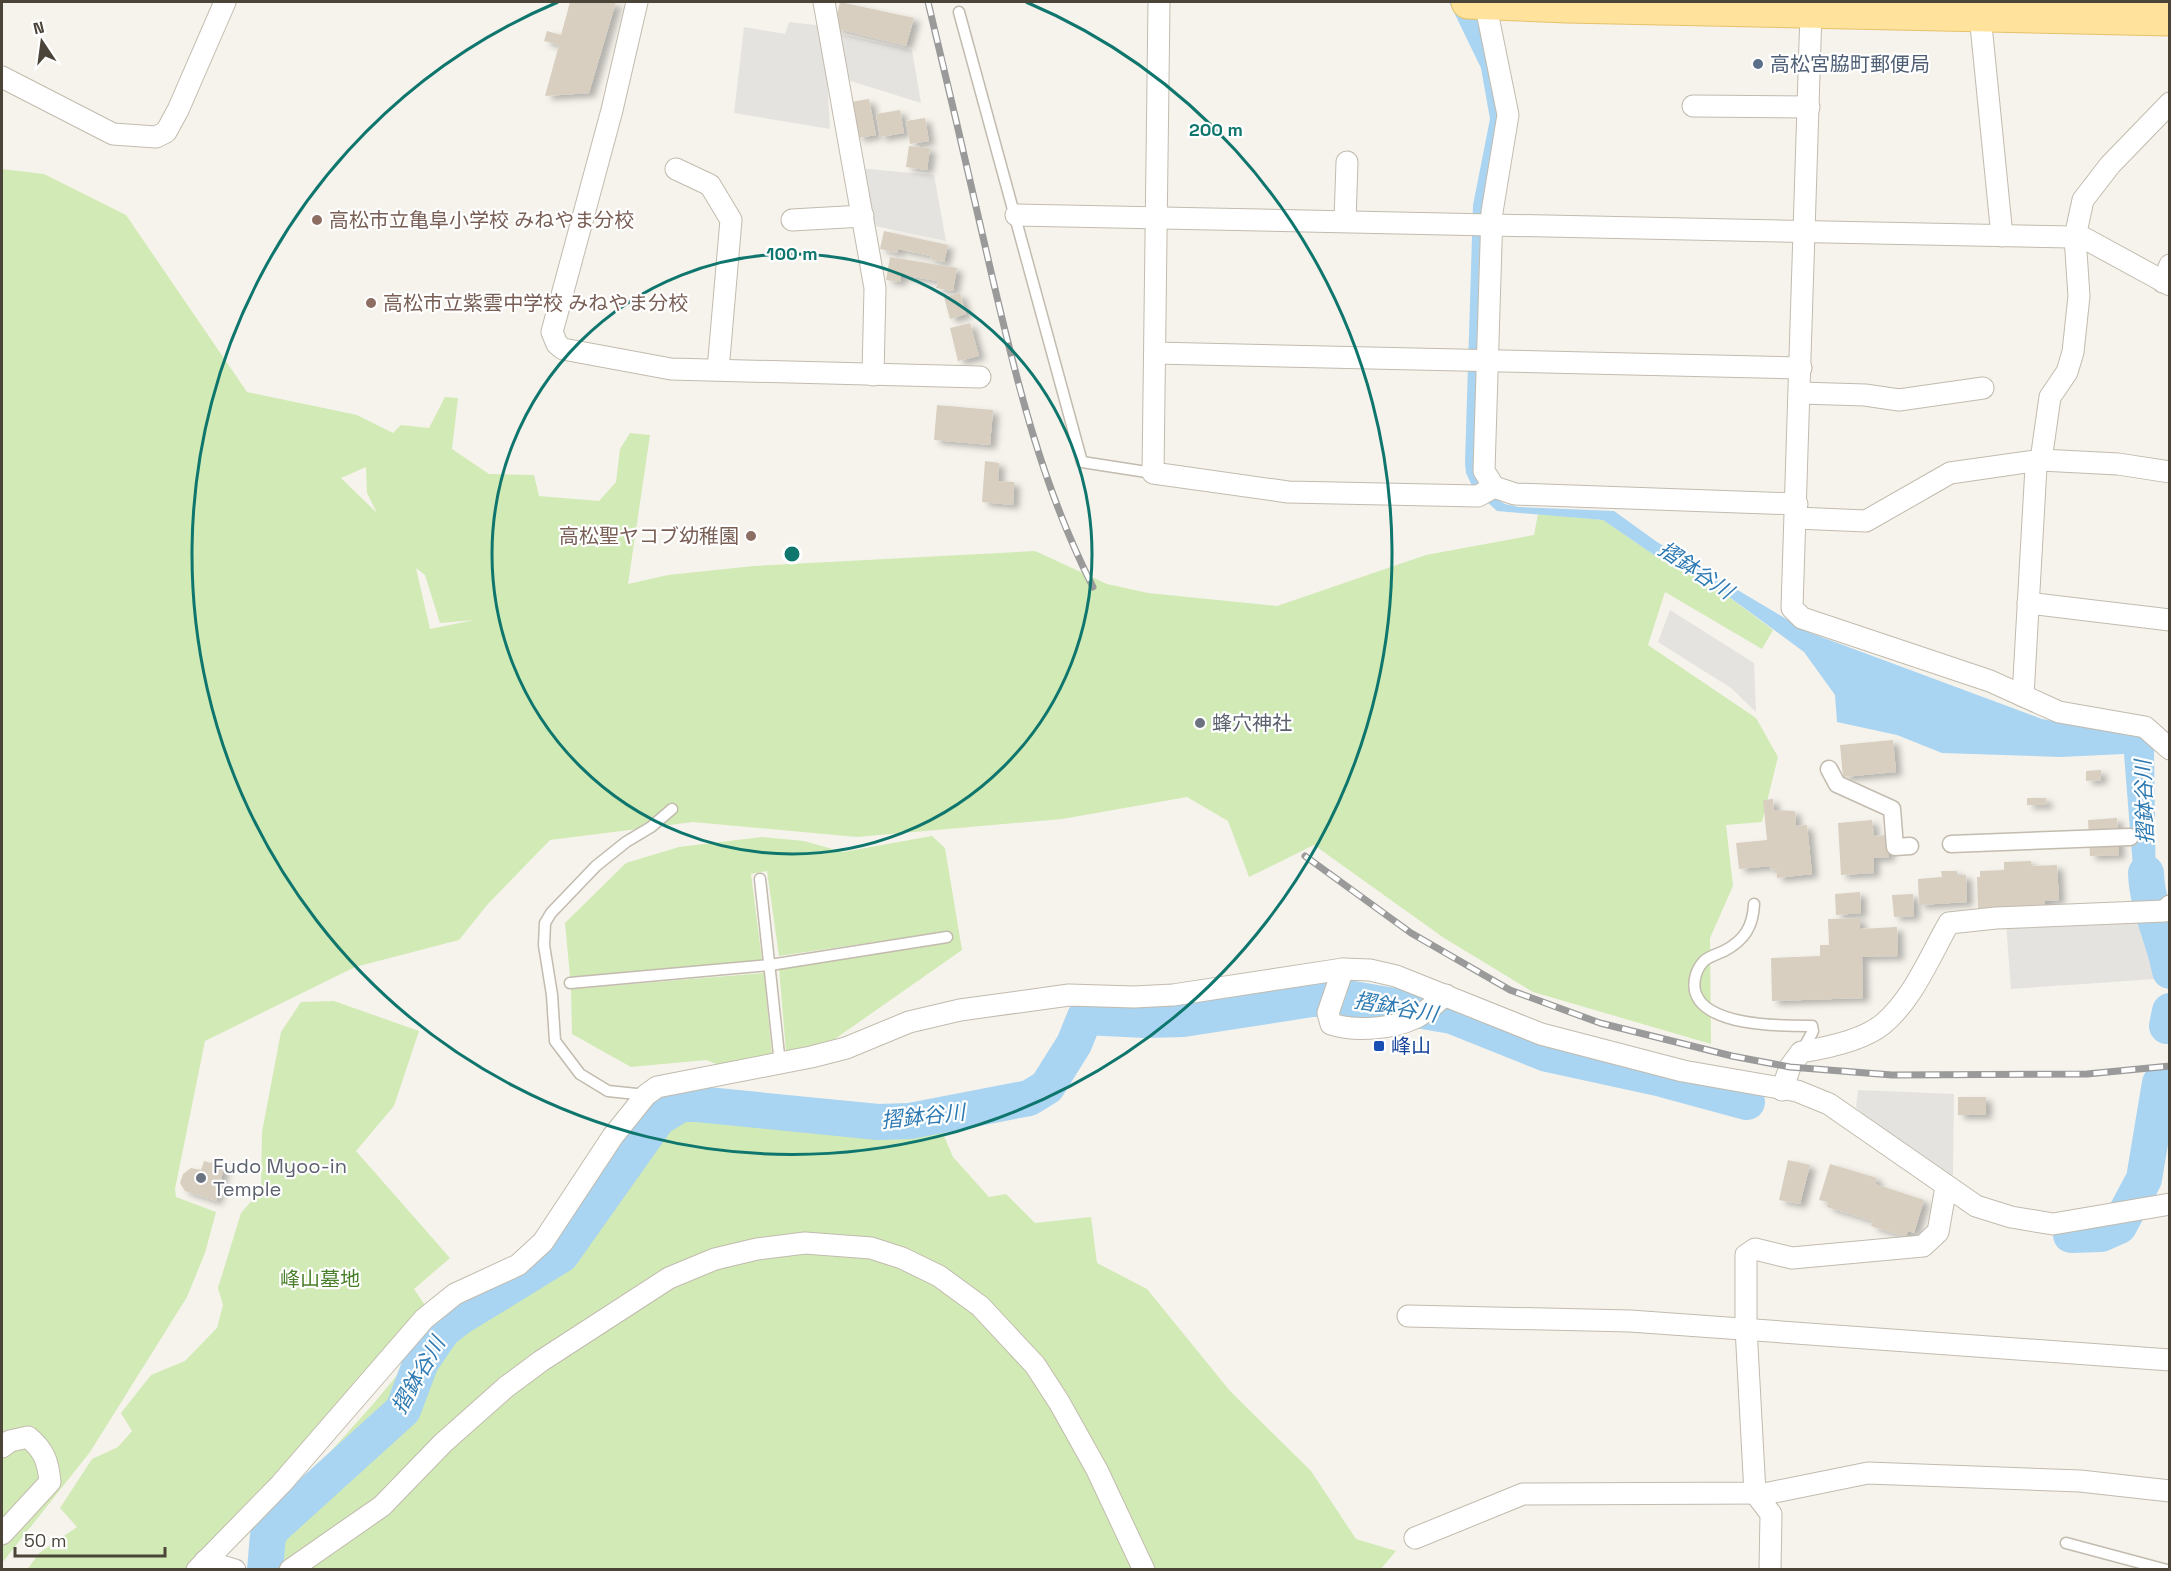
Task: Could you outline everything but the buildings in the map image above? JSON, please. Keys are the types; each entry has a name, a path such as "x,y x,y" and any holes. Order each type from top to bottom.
{"main road":[{"path":"1468,2 2169,19"}],"street":[{"path":"2,76 113,134 156,137 166,132 178,110 225,2"},
{"path":"637,2 612,110 552,332 553,339 563,349 671,369 980,378"},
{"path":"824,2 875,288 873,375"},
{"path":"1485,2 1508,115 1482,223 1479,360 1487,491"},
{"path":"1159,3 1153,473 1288,492 1487,491 1796,511 1866,521 1950,473 2041,460 2118,464 2169,472"},
{"path":"1811,12 1792,608 1802,618 1979,677 2059,712 2145,727 2169,749"},
{"path":"1980,15 2002,236"},
{"path":"2023,696 2036,467 2041,460 2050,397 2067,372 2073,352 2079,296 2075,237 2083,200 2110,165 2169,103"},
{"path":"1693,106 1809,107"},
{"path":"1345,220 1347,162"},
{"path":"676,169 710,185 731,220 718,370"},
{"path":"1016,215 1345,220 2075,237 2084,238 2167,277"},
{"path":"792,220 863,216"},
{"path":"1155,353 1801,368"},
{"path":"1800,393 1865,395 1899,400 1983,388"},
{"path":"2028,603 2169,620"},
{"path":"1829,769 1837,784 1892,809 1895,847 1910,846"},
{"path":"1951,844 2130,837"},
{"path":"1782,1090 1790,1067 1801,1052 1834,1047 1883,1024 1907,996 1949,923 2165,908"},
{"path":"201,1565 281,1484 424,1318 455,1294 518,1265 543,1242 613,1136 646,1095 657,1087 780,1065 846,1048 909,1022 960,1010 1069,995 1134,997 1173,995 1343,969 1370,970 1396,976 1541,1034 1683,1071 1797,1091 1829,1104 1976,1206 2053,1224 2169,1204"},
{"path":"1343,969 1328,1013 1331,1024 1345,1029 1402,1024 1418,1017 1446,995"},
{"path":"1771,1567 1771,1514 1755,1493 1746,1328 1746,1255 1755,1249 1792,1258 1923,1246 1938,1232 1946,1186"},
{"path":"290,1569 382,1506 443,1443 506,1387 541,1361 669,1278 715,1259 757,1249 805,1243 871,1248 902,1258 939,1276 980,1306 1023,1351 1059,1402 1097,1470 1144,1569"},
{"path":"1408,1316 1630,1321 2169,1360"},
{"path":"2,1447 10,1441 28,1437 42,1449 48,1463 50,1482 2,1534"},
{"path":"1414,1538 1523,1494 1769,1493 1868,1473 2080,1481 2169,1491"},
{"path":"201,1565 236,1569"}],"lane":[{"path":"959,12 1082,462 1153,473"},
{"path":"646,1095 608,1091 580,1074 555,1041 552,995 544,945 545,923 551,913 596,866 626,842 651,828 672,809"},
{"path":"760,879 780,1065"},
{"path":"1754,904 1753,924 1748,932 1726,950 1705,960 1700,966 1695,976 1696,995 1701,1003 1720,1014 1755,1024 1812,1026 1813,1032 1801,1052"},
{"path":"570,983 770,965 947,937"},
{"path":"2066,1543 2167,1569"}],"green space":[{"path":"2,169 44,174 126,215 247,392 357,415 393,433 401,425 429,428 445,397 458,398 452,449 489,474 534,475 539,496 599,501 616,482 620,449 630,433 650,435 628,584 668,575 754,566 1035,551 1107,584 1148,593 1277,606 1426,555 1534,535 1538,514 1603,520 1657,557 1717,588 1773,630 1762,649 1665,592 1648,645 1756,718 1778,757 1762,822 1726,825 1733,886 1710,938 1711,1044 1533,992 1444,938 1314,845 1249,877 1228,821 1187,797 1062,819 857,837 693,822 550,840 487,905 459,940 355,967 205,1041 175,1189 176,1197 216,1212 205,1253 187,1297 90,1452 2,1563","holes":["366,467 367,493 377,513 341,478","416,568 425,575 440,623 474,620 430,629"]},
{"path":"932,836 945,848 962,950 832,1041 786,1051 779,968 950,942 949,931 779,956 767,871 751,874 762,960 570,977 565,923 626,863 679,847 762,837 804,841 843,852"},
{"path":"764,973 772,1056 719,1065 706,1060 631,1067 572,1034 571,989"},
{"name":"峰山墓地","path":"334,1001 419,1031 394,1106 356,1151 450,1258 414,1289 425,1305 253,1503 187,1569 27,1570 39,1553 77,1527 60,1508 92,1459 118,1447 132,1431 121,1413 151,1375 185,1361 217,1328 223,1305 218,1288 241,1213 261,1190 262,1132 281,1032 301,1002"},
{"path":"687,1096 891,1114 941,1129 953,1157 989,1197 1006,1194 1035,1223 1091,1217 1097,1263 1147,1289 1230,1391 1311,1471 1356,1539 1396,1551 1380,1570 277,1570 249,1543 374,1403 448,1314 513,1283 559,1253 628,1140 664,1105"}],"shaded area":[{"path":"789,22 824,26 830,129 734,113 744,27 785,34"},
{"path":"832,32 912,50 921,103 841,78"},
{"path":"858,168 934,175 946,241 870,225"},
{"path":"1670,610 1754,663 1756,712 1731,688 1658,642"},
{"path":"2150,913 2155,979 2011,989 2006,923"},
{"path":"1858,1090 1954,1094 1953,1176 1913,1153 1863,1114 1856,1107"}],"water":[{"path":"1449,2 1468,2 1483,33 1500,117 1494,497 1505,504 1519,507 1614,511 1657,542 1808,632 2042,719 2143,738 2154,747 2156,904 2136,905 2124,754 2060,757 1942,753 1897,735 1837,722 1835,695 1804,652 1717,588 1657,557 1603,520 1497,511 1474,490 1466,473 1465,463 1473,205 1490,119 1481,68"}],"waterway":[{"name":"摺鉢谷川","path":"2146,873 2149,898 2170,971"},
{"name":"摺鉢谷川","path":"265,1570 268,1535 275,1526 403,1410 421,1362 443,1330 460,1317 561,1255 658,1118 681,1104 878,1122 910,1121 1029,1098 1047,1087 1074,1044 1085,1017 1183,1019 1312,999 1347,998 1452,1016 1547,1054 1662,1079 1747,1102"},
{"name":"摺鉢谷川","path":"2167,1026 2170,1011"},
{"name":"摺鉢谷川","path":"2071,1235 2101,1234 2119,1226 2144,1179 2160,1083"}],"railway":[{"path":"928,2 1001,316 1022,396 1060,512 1093,587"},
{"path":"1305,856 1411,933 1510,990 1600,1023 1732,1056 1790,1067 1892,1075 2087,1074 2170,1066"}],"place":[{"name":"高松宮脇町郵便局","path":"1758,64"},
{"name":"高松市立亀阜小学校 みねやま分校","path":"317,220"},
{"name":"高松市立紫雲中学校 みねやま分校","path":"371,303"},
{"name":"高松聖ヤコブ幼稚園","path":"751,536"},
{"name":"蜂穴神社","path":"1200,723"},
{"name":"峰山","path":"1379,1046"},
{"name":"Fudo Myoo-in Temple","path":"201,1178"}]}
